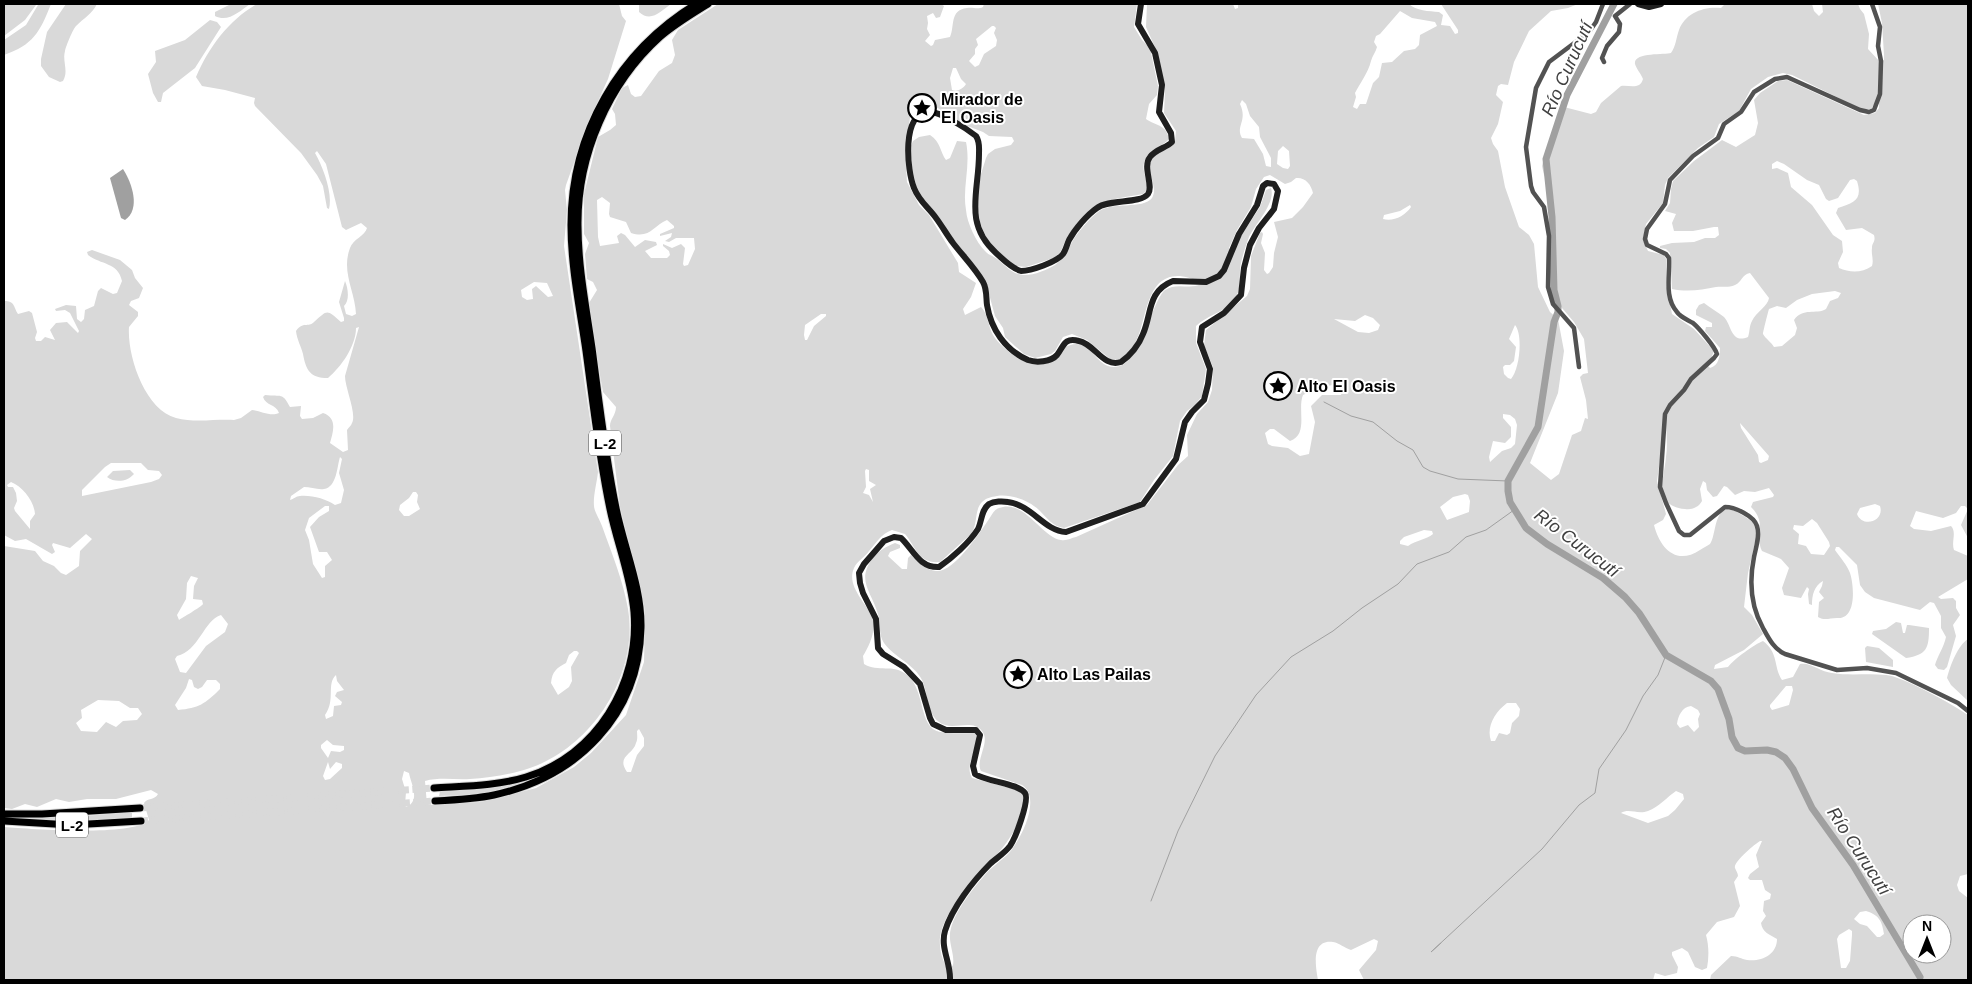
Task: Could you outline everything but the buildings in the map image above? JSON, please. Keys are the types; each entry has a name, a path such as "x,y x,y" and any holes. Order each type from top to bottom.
{"highway":[{"name":"L-2","path":"434,788 510,781 537,773 558,763 584,743 602,724 615,704 625,679 633,647 634,613 603,473 572,253 572,203 578,165 586,140 599,109 617,77 627,63 655,33 696,4"},
{"name":"L-2","path":"435,801 482,797 506,792 529,784 562,768 588,748 607,728 620,707 631,682 640,648 638,593 616,509 607,455 579,252 578,204 585,166 596,131 625,76 660,38 682,20 708,4"},
{"name":"L-2","path":"4,814 42,814 140,808"},
{"name":"L-2","path":"4,821 70,825 141,821"}],"main road":[{"path":"950,980 949,964 944,943 946,928 956,906 985,869 1005,852 1012,842 1026,808 1027,797 1022,790 975,774 973,766 980,735 976,730 946,730 937,727 931,722 920,684 904,667 883,654 878,648 876,619 860,583 861,569 884,541 894,537 904,541 915,557 925,564 939,567 973,536 979,526 985,508 994,502 1006,501 1023,507 1053,529 1066,532 1143,504 1176,459 1185,422 1204,400 1210,369 1201,347 1202,327 1224,313 1241,295 1244,268 1250,245 1259,228 1276,204 1278,191 1274,184 1267,183 1263,186 1257,205 1244,225 1230,252 1224,270 1219,276 1206,282 1173,281 1157,293 1149,308 1143,335 1137,346 1125,360 1117,364 1109,362 1087,343 1070,340 1063,344 1054,357 1043,361 1032,361 1024,358 999,338 989,313 983,283 951,242 936,217 919,199 911,178 908,144 914,119 924,112 938,114 971,132 978,138 979,145 974,214 986,243 1005,261 1021,271 1040,267 1054,260 1063,254 1072,234 1098,207 1107,203 1140,199 1146,196 1149,192 1147,167 1149,159 1155,152 1172,142 1171,133 1159,112 1162,85 1155,53 1138,24 1141,4"},
{"path":"1638,4 1649,6 1660,4"}],"street":[{"path":"1579,366 1574,328 1553,304 1548,287 1548,236 1544,207 1531,186 1526,147 1536,88 1549,62 1589,32 1596,22 1603,4"},
{"path":"1604,62 1602,58 1607,46 1619,32 1620,24 1615,16 1630,4"},
{"path":"1872,4 1880,27 1878,46 1881,61 1880,94 1874,110 1869,112 1860,110 1790,78 1775,79 1752,94 1741,112 1724,124 1718,138 1693,156 1676,173 1669,183 1665,204 1647,229 1645,239 1647,245 1664,252 1668,256 1669,291 1675,310 1695,325 1714,346 1716,354 1691,379 1666,411 1660,487 1680,531 1684,535 1690,534 1725,507 1745,514 1756,522 1758,535 1752,576 1753,605 1767,635 1778,650 1790,656 1837,670 1867,668 1896,673 1958,703 1968,711"}],"shaded area":[{"path":"4,4 51,4 39,30 29,42 4,55 4,40 26,25 38,5 36,5 25,20 4,36"},
{"path":"66,4 97,4 71,34 64,55 65,77 60,82 49,77 41,66 41,59 47,32"},
{"path":"231,4 250,4 229,17 220,18 215,16 215,12"},
{"path":"257,4 619,4 622,16 626,21 608,79 589,121 566,185 567,210 564,246 598,472 594,508 617,567 628,609 629,634 626,659 618,683 606,705 591,726 573,744 552,758 516,772 478,778 425,781 427,805 481,802 536,788 574,767 591,753 626,715 644,662 645,610 620,507 610,426 616,407 603,392 589,303 597,290 593,282 587,279 585,254 589,243 584,234 584,194 598,137 616,125 615,114 612,109 622,88 628,85 631,94 635,97 641,96 659,71 672,63 675,55 672,40 678,30 718,4 941,4 944,6 940,17 936,18 933,13 927,16 927,29 930,35 925,41 931,46 935,40 950,37 957,12 967,8 981,8 984,4 1137,4 1134,27 1142,40 1150,48 1158,86 1157,95 1149,104 1146,119 1163,128 1168,134 1169,139 1146,157 1144,171 1147,184 1146,191 1143,194 1109,200 1094,208 1086,214 1070,233 1057,257 1026,267 1016,266 990,245 982,228 978,215 978,194 986,158 995,149 1011,145 1014,141 1012,137 989,136 965,125 933,105 920,106 911,112 905,149 907,182 919,205 929,215 958,263 959,272 976,283 971,297 963,309 965,315 981,307 991,332 997,340 1007,351 1027,362 1040,363 1066,347 1076,344 1087,348 1103,363 1114,367 1124,364 1132,357 1165,290 1201,284 1191,278 1180,276 1169,277 1160,282 1150,299 1135,342 1130,351 1119,360 1110,359 1087,340 1072,334 1063,337 1055,351 1051,354 1035,358 1024,354 1005,337 1003,328 995,316 986,283 918,194 913,177 910,148 913,141 919,137 930,135 938,144 946,160 950,158 957,141 966,142 968,160 965,202 972,232 986,252 1018,274 1031,275 1055,265 1064,256 1077,234 1098,212 1111,207 1142,204 1152,198 1154,189 1150,170 1151,161 1156,155 1175,142 1176,131 1164,113 1165,90 1158,54 1146,27 1147,4 1233,4 1235,9 1238,8 1238,4 1409,4 1419,9 1439,12 1443,15 1441,25 1450,26 1455,34 1458,33 1458,30 1441,4 1578,4 1551,11 1529,31 1514,62 1508,85 1501,84 1498,86 1496,95 1503,102 1498,124 1491,138 1498,151 1505,187 1519,227 1529,235 1534,244 1538,287 1550,312 1558,319 1564,351 1558,393 1530,463 1551,480 1559,474 1572,435 1581,431 1585,418 1588,419 1586,400 1580,377 1588,373 1584,339 1574,322 1550,291 1556,234 1550,215 1552,188 1544,175 1542,166 1546,149 1564,107 1591,114 1596,112 1601,103 1621,86 1640,85 1643,79 1635,64 1636,60 1644,56 1671,53 1679,30 1686,19 1696,12 1708,8 1721,8 1725,4 1812,4 1814,11 1819,16 1823,12 1822,4 1858,4 1864,14 1869,34 1868,49 1880,62 1884,60 1884,55 1882,23 1878,4 1968,4 1968,509 1965,506 1961,506 1956,513 1943,518 1916,511 1910,526 1914,529 1931,531 1951,526 1954,531 1954,550 1968,556 1968,579 1938,597 1941,599 1953,598 1956,601 1956,608 1960,615 1953,625 1956,636 1947,667 1944,670 1938,669 1935,665 1946,637 1941,628 1941,616 1934,603 1930,602 1920,610 1874,598 1865,592 1860,585 1857,565 1839,547 1836,547 1835,550 1849,570 1852,585 1852,601 1848,614 1837,618 1825,619 1818,617 1819,602 1824,598 1819,592 1823,581 1817,585 1814,591 1812,605 1809,604 1809,589 1807,587 1801,598 1784,595 1782,588 1789,568 1781,559 1762,551 1759,540 1759,519 1751,507 1753,502 1773,497 1774,495 1769,488 1755,492 1744,491 1735,495 1724,486 1717,496 1713,497 1703,481 1700,489 1702,501 1697,506 1685,509 1675,507 1668,502 1662,490 1667,447 1666,417 1657,481 1666,514 1663,520 1654,525 1660,541 1665,547 1676,555 1684,556 1710,544 1717,520 1724,511 1737,512 1755,526 1755,542 1748,573 1744,607 1752,615 1763,634 1744,650 1715,665 1714,669 1728,667 1745,652 1763,641 1774,655 1782,680 1793,677 1800,664 1832,673 1886,675 1915,685 1968,715 1968,874 1960,876 1957,885 1959,891 1968,898 1968,980 1710,980 1711,975 1731,956 1747,960 1758,960 1771,953 1776,945 1777,939 1765,931 1761,923 1766,916 1763,911 1764,901 1770,899 1771,894 1765,890 1762,880 1750,880 1748,878 1759,867 1756,855 1762,841 1760,841 1745,853 1735,865 1738,876 1734,882 1740,906 1734,917 1717,922 1706,935 1708,943 1707,968 1702,970 1695,967 1688,952 1682,948 1672,952 1678,967 1677,973 1665,976 1655,973 1653,980 1364,980 1359,970 1376,950 1378,941 1374,939 1351,950 1333,942 1326,942 1321,945 1316,955 1318,980 4,980 4,827 80,831 123,829 149,820 144,803 158,794 151,790 116,799 87,799 69,802 56,799 37,807 25,804 12,809 4,808 4,546 35,551 43,561 66,575 79,566 80,551 92,539 86,534 70,548 53,543 55,552 52,554 26,539 15,541 4,535 4,301 12,303 18,314 29,311 32,313 37,332 36,341 41,341 45,337 55,340 50,330 56,323 67,322 78,333 79,331 70,313 65,310 56,311 55,309 66,305 76,306 77,319 81,322 84,319 85,310 94,306 98,291 101,288 113,294 117,293 122,281 117,270 88,255 87,252 92,250 120,260 132,270 135,278 143,288 139,298 131,301 129,305 138,312 138,316 129,327 131,352 135,366 147,393 165,413 176,418 197,421 234,420 241,418 252,410 276,414 279,413 278,410 266,402 263,397 265,395 281,396 290,407 301,406 300,416 302,419 313,418 323,413 328,415 333,422 330,443 343,452 348,450 347,430 351,426 353,414 345,376 359,327 356,328 351,349 347,356 328,378 313,375 307,369 296,331 301,326 312,324 325,313 330,313 341,322 344,321 339,302 345,281 348,294 344,306 346,314 352,316 356,314 348,273 348,257 350,248 367,228 361,223 346,230 342,227 326,164 317,151 315,153 324,173 330,195 329,209 327,208 323,186 317,175 301,153 255,106 255,98 202,86 196,77 207,55 221,35 237,18","holes":["1400,11 1412,18 1435,22 1437,26 1420,35 1419,45 1415,49 1404,51 1392,62 1382,63 1379,77 1373,83 1366,104 1360,104 1357,109 1353,107 1356,97 1355,93 1368,70 1377,47 1374,42 1376,36 1380,34","994,26 996,28 994,33 997,40 996,46 984,54 979,65 975,67 969,61 975,54 975,49 978,45 976,39","953,68 956,68 961,79 966,84 954,91 952,90 950,78","1783,73 1792,75 1861,109 1871,109 1875,103 1879,102 1879,108 1875,113 1864,115 1787,80 1778,81 1760,93 1754,100 1758,123 1755,135 1736,147 1722,140 1694,161 1673,181 1670,203 1665,211 1676,214 1672,223 1674,231 1693,231 1718,227 1719,235 1715,238 1705,238 1694,242 1672,243 1660,246 1660,248 1666,249 1670,253 1672,289 1694,290 1735,285 1745,275 1750,273 1769,298 1752,321 1748,337 1742,339 1735,336 1722,315 1704,303 1699,305 1696,315 1712,323 1712,327 1706,327 1705,331 1720,348 1717,363 1710,368 1708,366 1714,351 1694,329 1672,314 1666,283 1666,259 1664,255 1648,251 1643,240 1646,224 1663,203 1665,185 1668,178 1698,148 1714,137 1719,124 1739,111 1751,89 1768,77","1242,100 1246,104 1250,116 1259,127 1260,137 1271,158 1271,167 1266,166 1263,154 1254,139 1242,138 1240,130 1243,115 1240,104","1283,146 1289,151 1290,166 1288,169 1277,164 1278,151","1777,161 1807,180 1819,185 1829,201 1838,198 1850,180 1854,179 1857,181 1859,187 1858,197 1853,202 1838,208 1836,213 1846,230 1862,228 1874,235 1872,266 1856,272 1839,268 1838,263 1843,252 1842,241 1833,235 1812,205 1791,187 1788,173 1777,168 1772,169 1772,164","1270,175 1285,184 1299,178 1305,180 1311,187 1313,193 1292,218 1274,222 1278,237 1273,267 1269,273 1267,274 1264,270 1265,253 1261,243 1262,232 1251,256 1250,289 1247,296 1206,330 1204,345 1213,367 1212,390 1208,402 1197,414 1187,435 1188,456 1178,465 1147,505 1067,540 1054,538 1025,513 1017,508 1008,506 997,509 957,560 943,570 929,569 911,555 908,558 907,569 902,569 888,556 890,552 900,548 900,545 895,543 877,553 868,566 865,579 866,586 878,614 882,640 888,648 918,674 924,685 930,708 935,718 944,725 978,727 982,731 985,740 980,761 981,771 1022,785 1028,791 1030,799 1030,809 1024,829 1014,847 980,881 956,915 950,933 953,960 951,968 946,966 940,944 945,922 958,901 1010,838 1021,816 1023,793 972,778 970,766 977,739 975,733 944,733 933,729 928,724 917,690 907,675 896,669 875,668 864,664 863,656 872,638 874,627 872,617 855,587 852,575 854,568 879,539 892,530 905,534 922,557 933,562 940,562 971,534 980,505 985,500 993,497 1008,496 1025,501 1036,507 1053,524 1064,528 1140,502 1173,456 1180,421 1202,396 1206,369 1196,343 1196,326 1225,308 1237,295 1241,263 1249,237 1268,207 1272,194 1271,188 1266,190 1260,207 1231,251 1229,248 1251,207 1256,189 1264,177","602,197 610,203 610,217 626,222 631,233 647,233 667,220 674,228 660,234 660,236 672,233 671,237 665,241 669,242 676,238 694,238 695,249 688,265 684,266 685,248 681,244 672,248 663,244 670,255 667,258 651,258 645,251 657,245 656,242 645,240 635,247 621,233 617,236 619,243 600,246 597,200","1410,205 1411,207 1398,218 1383,219 1384,215 1400,211","534,282 547,283 553,296 548,297 536,286 532,289 533,299 527,300 522,297 521,290","1835,291 1841,293 1838,298 1830,301 1826,309 1805,312 1798,316 1794,320 1797,328 1795,335 1782,346 1774,347 1763,334 1769,309 1777,306 1786,308 1797,300 1812,294","821,314 826,314 814,326 807,340 805,340 805,325","1365,315 1373,318 1380,325 1378,330 1369,333 1358,332 1334,319 1355,321","1515,325 1520,343 1517,368 1511,379 1504,374 1503,367 1510,365 1514,361 1516,347 1509,339","1333,385 1343,389 1341,395 1322,395 1311,406 1315,422 1309,454 1300,456 1288,448 1268,444 1265,433 1270,429 1274,429 1290,441 1296,438 1301,428 1301,401 1303,395 1319,387","1503,414 1510,415 1515,419 1517,425 1515,444 1511,448 1502,451 1490,462 1489,457 1493,441 1505,443 1511,437 1511,427 1503,418","1740,423 1769,456 1768,460 1761,463 1741,428","340,457 342,459 339,473 344,490 341,503 335,505 309,496 297,496 290,500 291,496 304,487 324,489 332,484 336,476","111,463 141,463 148,470 159,471 162,475 159,479 151,482 82,496 82,490","866,469 869,470 869,481 876,485 870,489 873,502 869,495 863,493 866,487","11,482 24,491 33,504 35,514 30,521 30,529 15,511 16,493 13,487 8,487 7,485","413,492 416,492 420,509 409,516 404,516 399,510 400,505","1465,494 1468,495 1470,501 1469,512 1447,520 1440,507 1453,497","1875,504 1880,506 1881,512 1876,519 1868,522 1857,514 1860,508","325,506 329,506 329,511 319,517 310,527 319,552 327,552 332,560 325,566 325,577 322,578 313,564 309,540 305,530 309,518","1812,519 1817,523 1830,546 1824,555 1811,554 1806,546 1798,544 1799,534 1793,529 1794,525 1803,526","1424,530 1432,531 1433,534 1430,536 1408,546 1400,544 1404,537","191,576 198,578 194,586 193,599 202,600 203,604 179,620 177,615 186,599 187,583","221,615 228,624 225,632 206,646 186,673 180,672 175,659 191,648 210,623","574,651 579,653 571,667 572,681 569,687 558,695 551,683 556,670 566,663 569,655","336,675 337,681 344,690 337,692 335,696 342,702 341,705 334,706 333,716 326,719 325,715 330,704 332,683","189,679 192,680 194,687 198,689 207,680 216,680 220,684 220,689 201,704 178,710 175,705 186,688","1786,686 1792,686 1793,690 1789,705 1772,710 1770,707","98,700 119,701 130,708 138,708 142,714 137,720 123,721 116,727 106,722 97,732 81,731 76,723 82,718 81,710","1507,703 1516,703 1520,709 1519,716 1512,723 1510,733 1507,735 1499,733 1495,741 1491,741 1490,736 1495,715","1691,706 1698,710 1700,714 1698,719 1699,727 1694,732 1688,725 1680,728 1677,724 1678,718 1685,708","639,729 644,738 644,746 637,755 631,772 627,772 623,762 637,741 637,731","327,740 333,745 344,746 344,750 340,752 331,751 328,758 321,748 321,745","328,762 330,769 336,762 342,764 342,768 330,779 325,780 323,776","404,771 409,773 414,792 413,801 406,807 406,792 402,779","1676,791 1683,794 1684,799 1668,816 1648,823 1621,813 1627,811 1644,812 1652,809","1866,911 1874,914 1881,922 1884,934 1877,937 1867,926 1860,924 1854,919 1860,912","1849,929 1852,931 1850,961 1846,968 1841,968 1837,939 1839,935"]},
{"path":"639,4 671,4 660,13 648,16 639,12"},
{"path":"210,20 217,22 221,27 195,68 163,93 161,102 158,102 153,93 148,74 156,62 155,51 185,40"},
{"path":"123,169 132,188 134,203 130,215 125,220 121,218 110,178"},
{"path":"130,470 134,474 121,481 107,477 113,471"},
{"path":"1968,509 1968,538 1961,525"},
{"path":"1896,622 1901,623 1903,633 1905,633 1907,625 1929,628 1927,645 1923,652 1906,658 1872,634 1873,631 1886,629"},
{"path":"1968,639 1968,701 1951,685 1947,678 1952,662 1964,642"},
{"path":"1867,646 1879,648 1893,660 1893,667 1866,662 1865,648"},
{"path":"532,779 483,794 439,796 440,791 505,785"},
{"path":"132,812 132,818 84,821 7,818 73,817"}],"waterway":[{"name":"Río Curucutí","path":"1614,4 1567,95 1546,159 1552,217 1554,290 1558,312 1554,322 1538,427 1508,481 1510,502 1526,528 1547,544 1603,578 1625,597 1639,613 1666,655 1711,681 1718,689 1729,719 1732,737 1738,748 1745,751 1767,750 1776,752 1785,758 1793,769 1812,808 1853,865 1920,977"},
{"path":"1324,402 1351,416 1373,422 1397,441 1413,450 1423,467 1430,471 1458,479 1508,481"},
{"path":"1151,901 1178,831 1215,756 1256,695 1291,657 1333,631 1362,608 1398,584 1417,564 1449,552 1466,537 1486,530 1514,510"},
{"path":"1441,943 1431,952 1542,849 1579,805 1595,793 1599,769 1626,730 1643,696 1658,675 1666,655"}],"tunnel":[{"path":"140,808 434,788"},
{"path":"141,821 435,801"}],"place":[{"name":"Mirador de El Oasis","path":"922,108"},
{"name":"Alto El Oasis","path":"1278,386"},
{"name":"Alto Las Pailas","path":"1018,674"}]}
